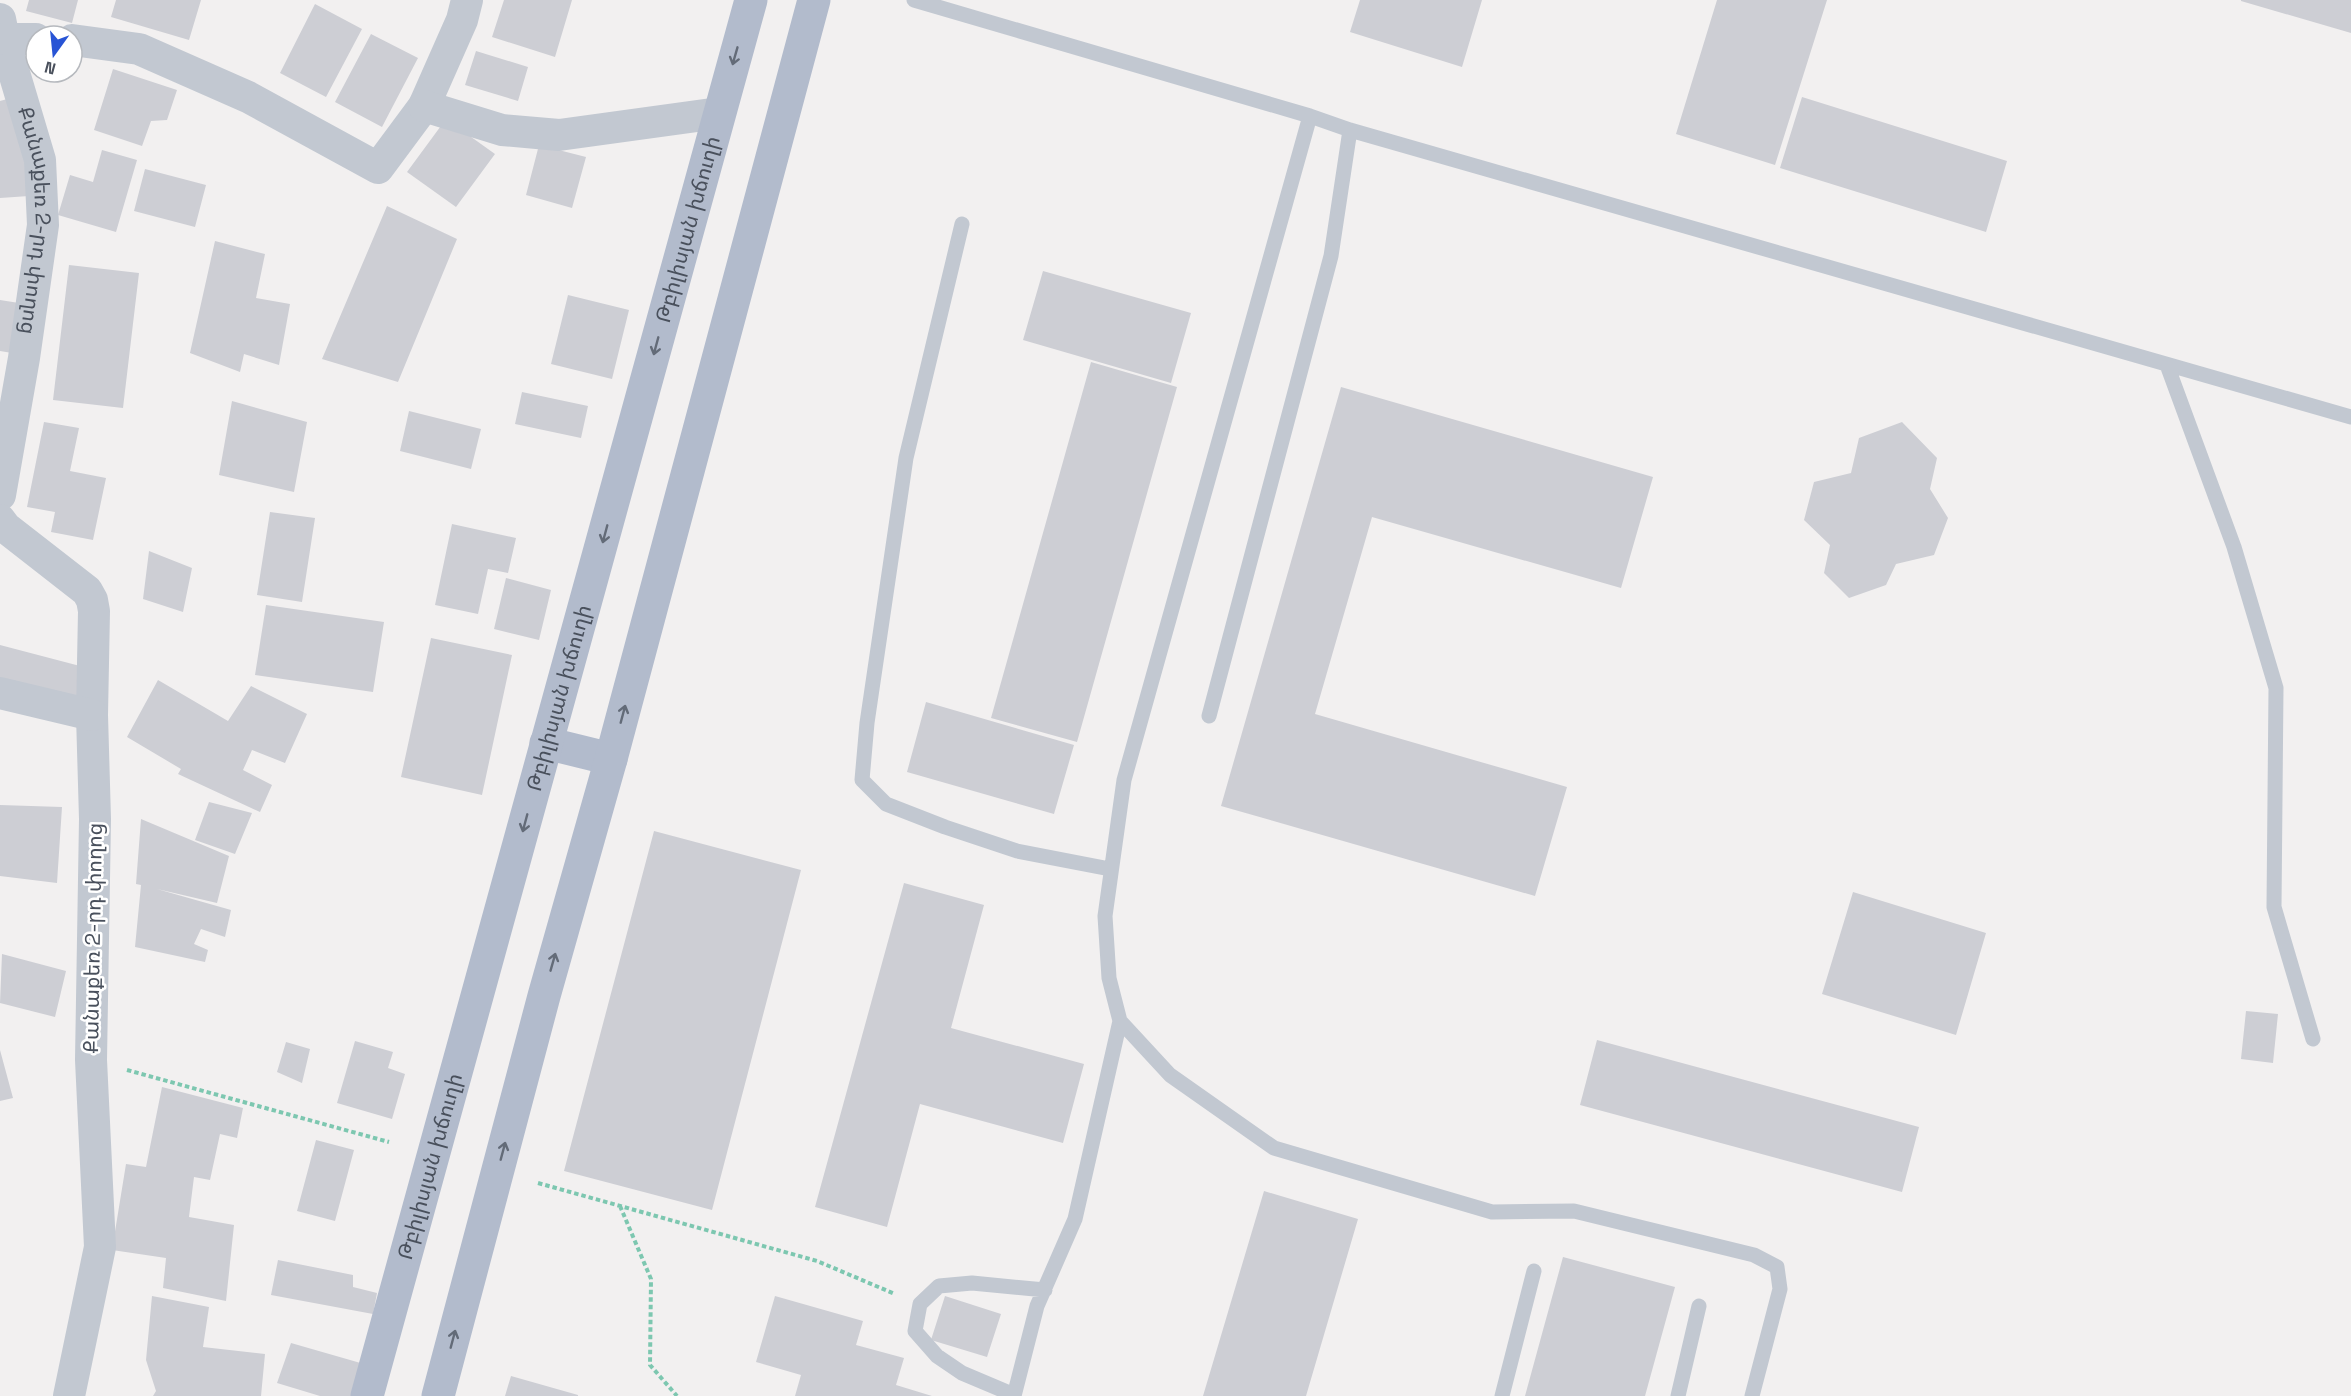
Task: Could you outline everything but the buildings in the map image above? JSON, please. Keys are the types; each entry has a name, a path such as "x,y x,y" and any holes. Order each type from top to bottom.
{"main road":[{"name":"Թբիլիսյան խճուղի","path":"367,1396 751,0"},
{"path":"438,1396 814,0"},
{"path":"546,743 611,759"}],"street":[{"path":"84,42 139,49 248,97 378,168 424,106 462,20 467,0"},
{"path":"1,34 24,37"},
{"name":"Քանաքեռ 2-րդ փողոց","path":"1,34 40,160 43,225 24,358 1,481"},
{"path":"424,106 502,130 559,135 719,113"},
{"name":"Քանաքեռ 2-րդ փողոց","path":"0,520 6,528 87,591 94,611 92,715 95,819 92,1060 100,1247 69,1396"},
{"path":"0,693 92,715"}],"lane":[{"path":"914,0 1310,116 1350,130 2351,417"},
{"path":"1045,1290 972,1283 939,1286 920,1304 915,1331 937,1356 962,1373 1014,1395 1037,1306 1045,1290 1075,1220 1120,1022 1109,978 1106,926 1110,869 1124,780 1310,116"},
{"path":"1209,716 1331,256 1350,130"},
{"path":"962,224 906,458 867,723 862,780 886,804 945,827 1017,851 1110,869"},
{"path":"2167,365 2234,547 2276,688 2274,907 2313,1039"},
{"path":"1120,1022 1170,1075 1274,1148 1492,1212 1574,1211 1754,1255 1778,1267 1780,1289 1752,1396"},
{"path":"1502,1396 1534,1271"},
{"path":"1678,1396 1699,1306"}],"path":[{"path":"92,1060 389,1142"},
{"path":"538,1183 817,1262 920,1304"},
{"path":"620,1206 651,1279 650,1365 676,1396"}]}
